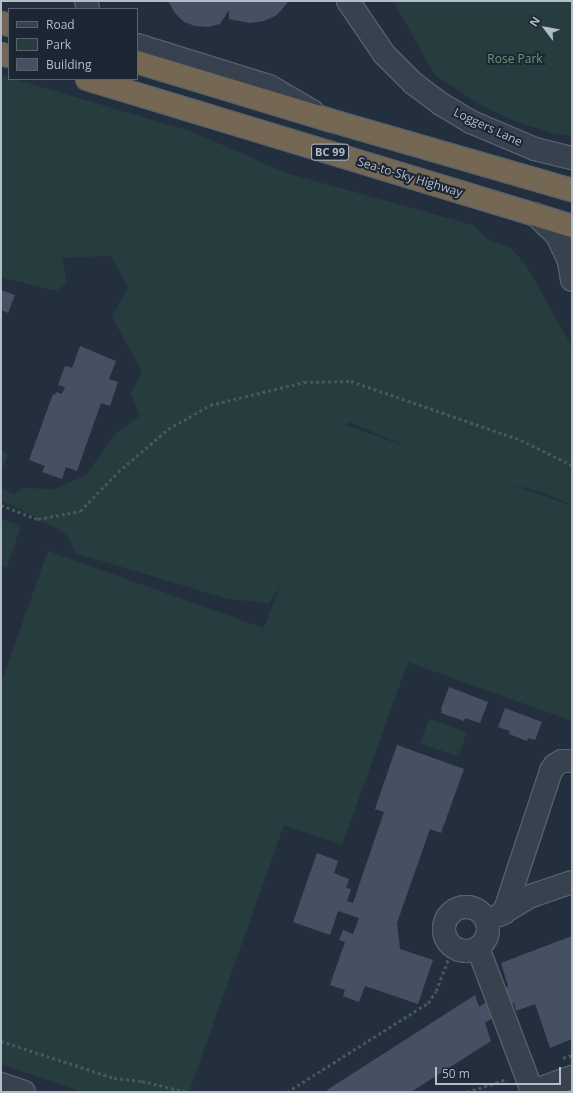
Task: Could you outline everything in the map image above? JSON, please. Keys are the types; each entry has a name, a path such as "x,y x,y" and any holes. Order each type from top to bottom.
{"highway":[{"name":"BC 99","path":"138,62 328,120 572,190"},
{"name":"Sea-to-Sky Highway","path":"90,80 572,226"}],"street":[{"name":"Loggers Lane","path":"349,4 384,54 413,83 441,104 471,122 522,144 535,149 572,158"},
{"path":"138,45 269,86 328,120"},
{"path":"535,214 557,235 569,261 572,280"},
{"path":"572,761 562,761 551,771 495,917 488,929 487,936 478,948 465,951 453,946 448,941 444,928 445,921 454,911 466,907 473,908 484,916 495,917 531,896 572,882"},
{"path":"478,948 531,1092 572,1077"},
{"path":"1,1084 24,1092"}],"path":[{"path":"1,505 38,519 80,511 118,472 168,429 210,404 304,382 351,381 521,440 572,465"},
{"path":"287,1092 428,1003 436,991 453,946"},
{"path":"1,1041 114,1078 142,1081 187,1092"},
{"path":"467,1092 508,1078"}],"green space":[{"name":"Rose Park","path":"393,1 572,1 572,136 553,133 516,122 482,106 435,75"},
{"path":"1,75 8,77 8,80 17,80 193,132 286,173 473,225 487,239 510,247 526,265 572,347 572,505 541,492 507,483 572,506 572,721 408,662 342,845 284,825 189,1092 82,1092 1,1064 1,683 48,551 264,628 280,586 269,603 228,599 75,553 68,536 51,525 1,500 1,488 14,495 23,488 54,489 86,475 115,434 140,416 131,393 142,372 112,317 128,287 111,256 62,258 67,283 57,291 1,277","holes":["350,422 410,448 345,425"]},
{"path":"1,449 8,455 1,472"},
{"path":"1,519 21,526 7,567 1,565"},
{"path":"429,719 467,732 458,757 421,744"}],"building":[{"path":"168,1 289,1 277,15 264,21 250,23 229,19 229,10 220,24 208,27 195,26 184,22 175,13"},
{"path":"1,290 15,295 8,313 1,310"},
{"path":"80,346 116,361 109,379 118,382 110,406 101,403 77,471 66,467 62,479 42,472 45,466 29,460 53,394 55,395 56,392 62,394 65,387 58,385 65,366 72,368"},
{"path":"449,687 488,702 480,723 465,718 464,721 441,713"},
{"path":"505,708 542,722 535,740 528,738 527,741 509,734 510,731 498,727"},
{"path":"397,745 464,769 441,833 430,829 397,923 400,949 433,960 418,1004 365,986 359,1002 343,996 345,990 330,985 345,942 339,940 343,930 353,934 359,918 338,911 330,935 293,922 317,853 338,861 334,873 349,879 346,888 351,889 347,901 353,903 384,812 375,809"},
{"path":"572,936 572,1039 550,1048 535,1004 516,1011 514,1003 485,1023 491,1041 411,1092 328,1092 327,1090 475,995 479,1007 508,986 501,963"}]}
